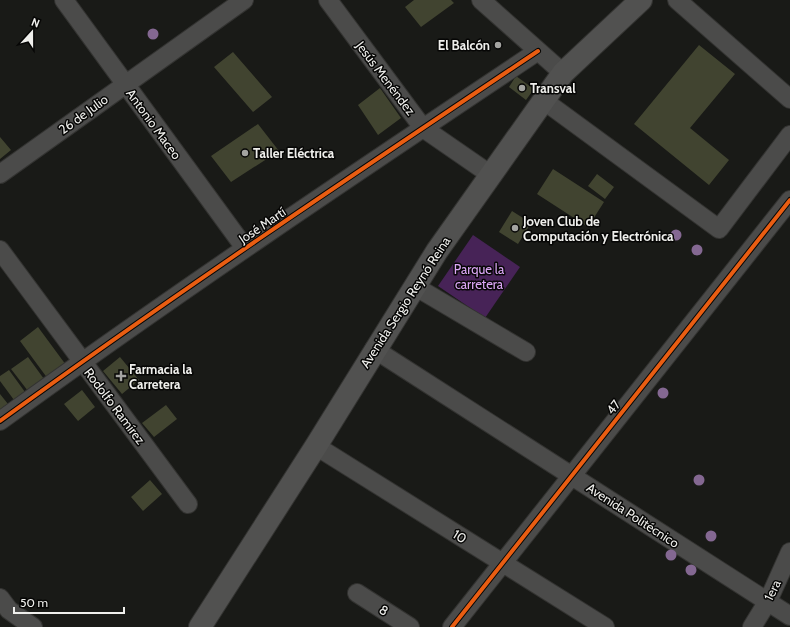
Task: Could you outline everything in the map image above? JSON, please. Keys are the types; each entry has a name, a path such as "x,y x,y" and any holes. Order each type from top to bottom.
{"main road":[{"name":"Avenida Sergio Reynó Reina","path":"200,627 316,446 374,349 416,287 437,251 543,100 563,73 641,0"}],"street":[{"name":"Antonio Maceo","path":"64,0 246,248"},
{"name":"26 de Julio","path":"0,174 244,0"},
{"name":"Jesús Menéndez","path":"328,0 423,128 491,175"},
{"path":"481,0 563,73"},
{"path":"677,0 790,99"},
{"name":"José Martí","path":"0,422 82,361 246,248 538,51"},
{"path":"543,100 719,229 790,135"},
{"name":"47","path":"452,627 790,200"},
{"name":"Rodolfo Ramírez","path":"0,250 188,504"},
{"path":"416,287 526,352"},
{"name":"Avenida Politécnico","path":"374,349 572,476 777,604 790,616"},
{"name":"10","path":"316,446 604,627"},
{"name":"1era","path":"752,627 777,604 790,552"},
{"name":"8","path":"357,593 410,627"},
{"path":"0,598 9,610 33,627"}],"green space":[{"name":"Parque la carretera","path":"473,235 520,267 485,318 438,286"}],"building":[{"path":"414,0 451,0 454,3 421,27 405,7"},
{"path":"699,45 735,74 690,128 729,160 709,185 634,124"},
{"path":"233,52 272,97 253,112 214,67"},
{"name":"Transval","path":"516,76 534,89 526,100 509,87"},
{"path":"380,88 401,118 378,135 358,105"},
{"name":"Taller Eléctrica","path":"258,124 279,151 231,182 211,156"},
{"path":"0,137 11,150 0,159"},
{"path":"553,169 604,202 588,227 537,194"},
{"path":"597,174 614,187 605,199 588,186"},
{"name":"Joven Club de Computación y Electrónica","path":"512,211 531,223 518,244 499,232"},
{"path":"38,327 66,365 48,379 20,341"},
{"path":"28,357 44,379 28,391 11,369"},
{"name":"Farmacia la Carretera","path":"120,357 139,380 122,394 103,371"},
{"path":"9,370 25,392 14,400 0,381 0,376"},
{"path":"82,390 95,407 78,421 64,404"},
{"path":"0,394 8,404 0,411"},
{"path":"166,405 177,419 154,437 142,423"},
{"path":"150,480 162,494 143,511 131,497"}],"cycle path":[{"path":"0,421 133,326 335,187 538,51"},
{"path":"452,627 790,200"}],"place":[{"name":"El Balcón","path":"498,45"},
{"name":"Transval","path":"522,88"},
{"name":"Taller Eléctrica","path":"245,153"},
{"name":"Joven Club de Computación y Electrónica","path":"515,228"},
{"name":"Farmacia la Carretera","path":"121,376"}]}
